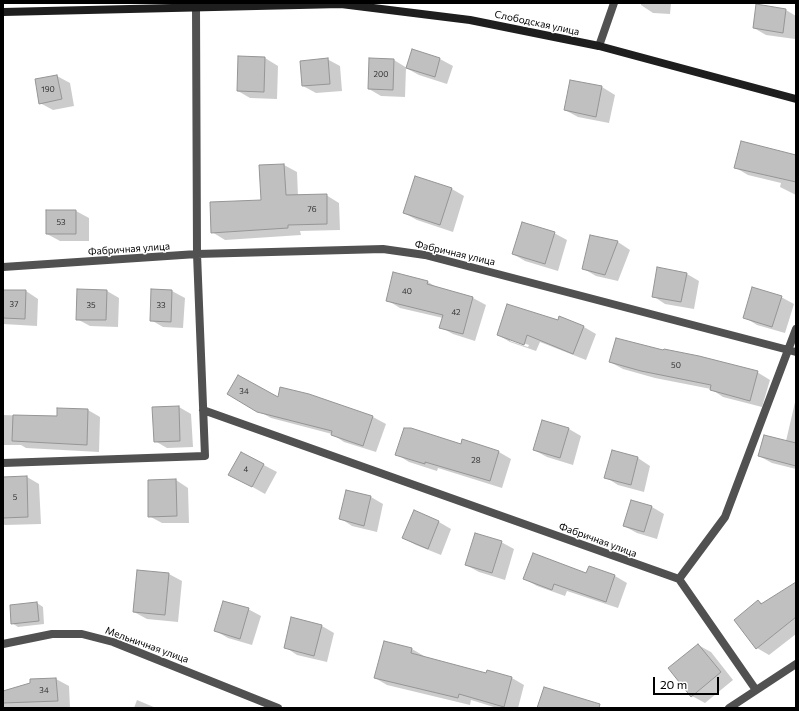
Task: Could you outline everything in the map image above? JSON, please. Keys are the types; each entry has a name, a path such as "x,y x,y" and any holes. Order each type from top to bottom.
{"street":[{"path":"599,46 614,3"},
{"name":"Слободская улица","path":"3,12 196,6 341,4 470,20 599,46 796,99"},
{"path":"3,463 205,456 197,254 196,6"},
{"name":"Фабричная улица","path":"3,267 197,254 383,249 425,255 792,351"},
{"path":"756,690 679,579 725,517 792,351 796,329"},
{"name":"Фабричная улица","path":"203,410 679,579"},
{"name":"Мельничная улица","path":"3,644 52,634 82,634 112,642 278,708"},
{"path":"730,708 796,664"}],"building":[{"path":"756,4 786,9 783,33 753,28"},
{"path":"412,49 440,58 435,77 406,68"},
{"path":"238,56 265,57 264,92 237,91"},
{"path":"328,58 330,84 302,86 300,61"},
{"path":"369,58 394,59 393,90 368,89"},
{"path":"57,75 62,99 39,104 35,79"},
{"path":"570,80 602,86 596,117 564,110"},
{"path":"741,141 796,155 796,182 734,168"},
{"path":"284,164 286,195 327,194 327,224 288,225 288,228 211,233 210,202 261,200 259,165"},
{"path":"415,176 452,188 440,225 403,213"},
{"path":"46,210 76,210 76,234 46,234"},
{"path":"522,222 555,232 545,264 512,254"},
{"path":"590,235 618,241 605,275 582,269"},
{"path":"657,267 687,273 681,302 652,297"},
{"path":"393,272 428,281 427,284 473,297 463,334 439,328 443,315 386,301"},
{"path":"752,287 782,296 772,327 743,318"},
{"path":"77,289 107,290 106,320 76,320"},
{"path":"151,289 172,290 171,322 150,321"},
{"path":"3,290 26,290 25,319 3,318"},
{"path":"507,304 558,320 559,316 584,326 573,354 527,335 524,345 497,335"},
{"path":"616,338 663,350 699,356 758,371 750,401 710,390 711,385 641,371 609,362"},
{"path":"238,375 278,397 280,387 309,394 373,416 363,446 331,435 332,431 257,412 227,394"},
{"path":"179,406 180,441 154,442 152,407"},
{"path":"57,408 88,409 87,445 12,441 13,415 57,416"},
{"path":"542,420 569,428 560,458 533,450"},
{"path":"404,428 411,428 461,444 462,439 499,451 490,481 395,455"},
{"path":"764,435 796,443 796,466 758,456"},
{"path":"612,450 638,457 631,485 604,478"},
{"path":"241,452 264,464 252,487 228,475"},
{"path":"27,476 28,517 3,518 3,477"},
{"path":"176,479 177,516 148,517 148,480"},
{"path":"346,490 371,496 364,526 339,519"},
{"path":"631,500 652,506 644,532 623,526"},
{"path":"414,510 439,521 428,549 402,538"},
{"path":"475,533 502,541 492,573 465,565"},
{"path":"533,553 586,573 589,566 615,575 606,602 554,584 552,590 523,579"},
{"path":"137,570 169,573 165,615 133,612"},
{"path":"796,582 796,617 756,649 734,620 758,600 761,604"},
{"path":"223,601 249,608 240,639 214,631"},
{"path":"37,602 39,621 11,624 10,605"},
{"path":"291,617 322,625 314,656 284,648"},
{"path":"384,641 412,648 411,653 486,673 487,670 512,677 504,707 459,694 458,698 374,678"},
{"path":"698,644 721,672 691,697 668,668"},
{"path":"56,678 58,701 3,703 3,691 30,683 30,679"},
{"path":"544,687 600,704 599,708 537,708"}]}
